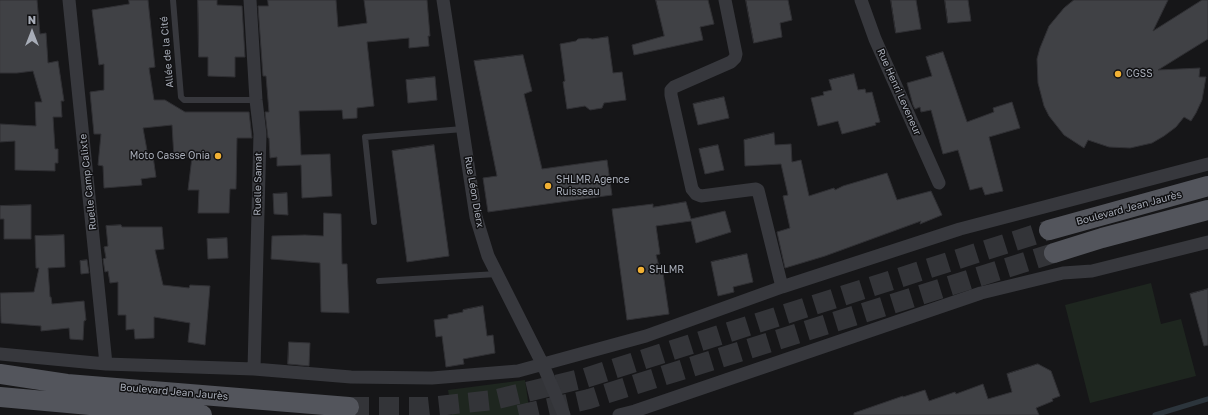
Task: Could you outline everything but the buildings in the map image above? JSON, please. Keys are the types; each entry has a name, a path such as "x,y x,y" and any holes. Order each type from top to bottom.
{"main road":[{"name":"Boulevard Jean Jaurès","path":"1049,230 1208,186"},
{"path":"1054,253 1102,238 1208,210"},
{"name":"Boulevard Jean Jaurès","path":"0,374 67,384 349,407"},
{"name":"Boulevard Jean Jaurès","path":"0,397 202,415"}],"street":[{"name":"Ruelle Camp Calixte","path":"70,0 106,364"},
{"name":"Ruelle Samat","path":"250,0 256,100 260,134 254,369"},
{"name":"Rue Léon Dierx","path":"444,0 476,218 488,256 543,365 564,415"},
{"path":"726,0 736,54 735,58 731,62 674,87 671,90 671,95 692,189 696,194 701,196 756,189 758,190 782,287"},
{"name":"Rue Henri Leveneur","path":"861,0 874,39 939,183"},
{"path":"0,354 106,364 254,369 350,377 432,378 518,371 646,336 782,287 960,229 1208,164"},
{"path":"619,415 635,411 981,293 1063,273 1092,271 1208,242"}],"lane":[{"name":"Allée de la Cité","path":"173,0 182,99 256,100"},
{"path":"374,222 365,137 463,129"},
{"path":"379,281 497,274"}],"shaded area":[{"path":"1151,283 1161,324 1181,319 1196,376 1090,403 1065,305"},
{"path":"525,380 530,415 452,415 448,390"}],"waterway":[{"path":"1155,415 1208,399"}],"tunnel":[{"path":"349,407 428,407 493,400 585,378 1049,230"},
{"path":"519,415 589,399 1054,253"}],"place":[{"name":"CGSS","path":"1118,74"},
{"name":"Moto Casse Onia","path":"218,156"},
{"name":"SHLMR Agence Ruisseau","path":"548,186"},
{"name":"SHLMR","path":"641,270"}]}
